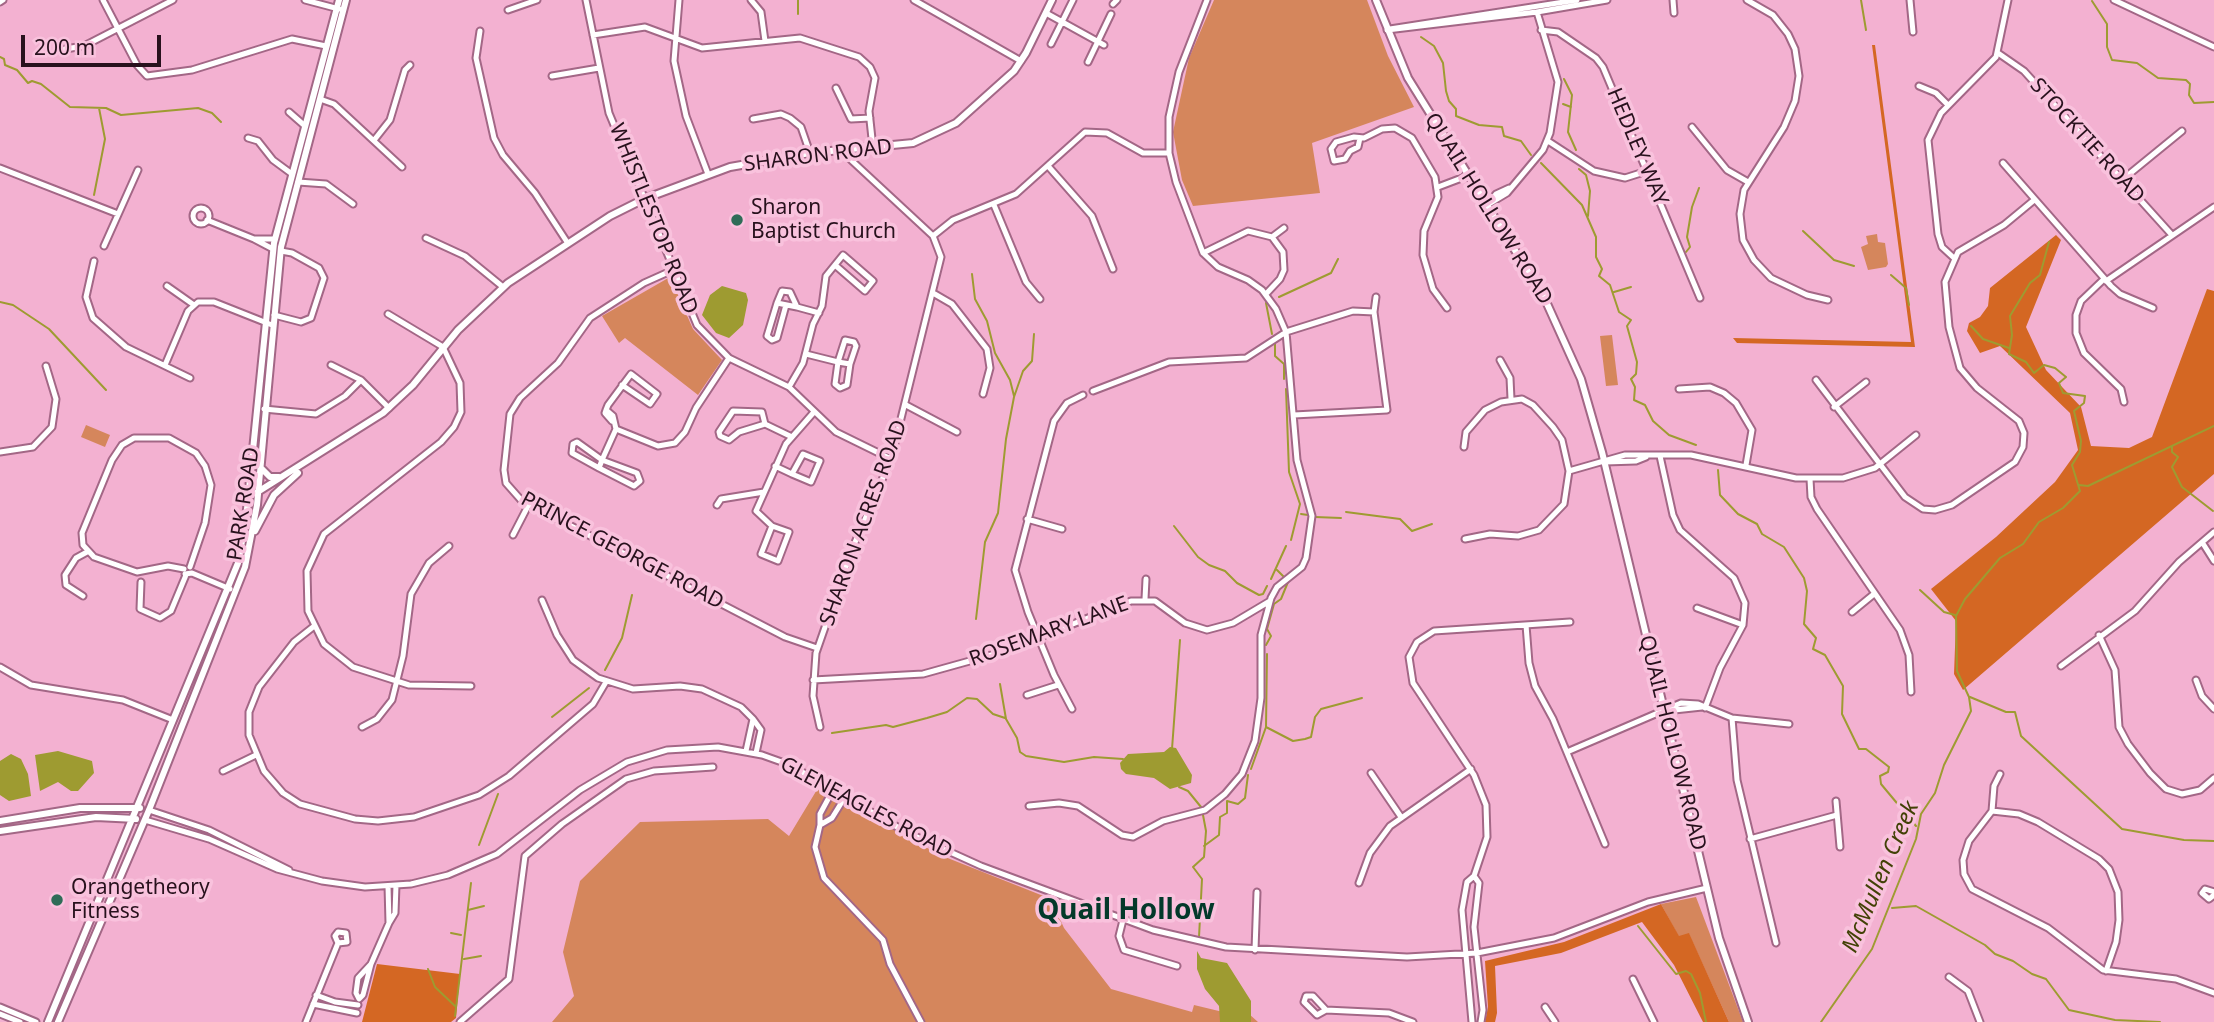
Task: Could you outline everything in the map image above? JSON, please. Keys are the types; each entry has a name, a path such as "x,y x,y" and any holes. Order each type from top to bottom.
{"main road":[{"name":"PARK ROAD","path":"48,1022 134,818 240,553 249,498 264,323 277,250 320,99 340,9 339,0"},
{"name":"PARK ROAD","path":"58,1022 145,820 236,592 252,539 274,315 277,250 275,239 326,46 346,0"},
{"name":"SHARON ROAD","path":"249,498 389,408 413,385 443,347 503,287 566,242 644,200 708,174 751,163 810,153 918,142 947,130 988,98 1021,61 1052,0"},
{"name":"QUAIL HOLLOW ROAD","path":"1376,0 1415,90 1545,296 1581,379 1605,462 1728,969 1748,1022"},
{"path":"252,539 274,495 311,460"},
{"path":"260,466 270,477 288,475"},
{"path":"0,821 80,808 149,810"},
{"path":"0,831 96,817 145,820"}],"street":[{"path":"103,0 141,71 151,76 192,70 292,39 326,46"},
{"path":"65,50 83,46 173,0"},
{"path":"305,0 340,9"},
{"path":"508,10 537,0"},
{"name":"WHISTLESTOP ROAD","path":"586,0 609,113 697,325 729,358 789,387 844,438 891,459"},
{"path":"679,0 673,56 681,97 708,174"},
{"path":"751,0 761,12 765,41"},
{"path":"914,0 1021,61"},
{"path":"1051,44 1073,0"},
{"path":"1029,806 1073,805 1091,812 1122,835 1133,837 1163,821 1205,810 1225,794 1242,774 1255,741 1261,698 1261,635 1270,601 1277,587 1305,561 1311,530 1311,510 1297,460 1286,332 1266,294 1248,280 1219,267 1203,253 1169,153 1169,117 1179,72 1207,0"},
{"path":"1387,30 1577,0"},
{"path":"1387,30 1537,12 1607,0"},
{"path":"1673,0 1674,13"},
{"path":"1746,0 1773,15 1788,34 1796,49 1799,76 1796,101 1784,127 1748,182 1740,214 1748,252 1763,271 1783,285 1828,300"},
{"path":"1910,0 1913,32"},
{"path":"1954,258 1942,247 1938,234 1927,155 1933,124 1948,105 1985,71 1998,53 2008,0"},
{"path":"2114,0 2214,47"},
{"path":"1487,205 1501,198 1548,141 1558,82 1537,12"},
{"path":"1046,13 1101,43"},
{"path":"1088,62 1101,43 1111,14"},
{"path":"593,35 639,27 702,48 806,39 863,59 874,78 870,118 873,148"},
{"name":"HEDLEY WAY","path":"1541,30 1558,32 1601,62 1700,298"},
{"path":"480,31 476,58 494,138 503,155 535,193 566,242"},
{"name":"STOCKTIE ROAD","path":"1998,53 2024,71 2171,234"},
{"path":"374,139 390,120 405,69 410,65"},
{"path":"552,76 599,68"},
{"path":"1919,86 1936,93 1948,105"},
{"path":"836,88 851,119 870,118"},
{"path":"320,99 334,104 402,167"},
{"path":"289,112 305,126"},
{"path":"753,119 781,114 790,118 801,127 810,153"},
{"path":"1692,127 1727,170 1748,182"},
{"path":"1360,138 1358,147 1350,151 1345,159 1334,161 1331,149 1336,142 1360,138 1382,129 1404,131 1412,138 1438,187 1437,202 1425,228 1422,245 1433,289 1447,308"},
{"path":"846,151 850,159 933,236 953,220 994,205 1025,188 1078,135 1091,130 1107,132 1143,153 1169,153"},
{"path":"2122,180 2182,131"},
{"path":"248,138 258,141 273,160 292,174"},
{"path":"1548,141 1594,171 1625,178 1647,171"},
{"path":"2003,163 2033,201 2105,280 2120,294 2153,308"},
{"path":"1048,166 1092,216 1113,269"},
{"path":"0,168 118,214"},
{"path":"104,246 138,170"},
{"path":"1438,187 1467,176"},
{"path":"298,181 326,184 353,204"},
{"path":"1816,380 1834,407 1913,504 1935,510 1952,505 2020,456 2024,433 2019,421 1968,378 1954,353 1945,282 1954,258 1968,244 2004,225 2033,201"},
{"path":"994,205 1026,282 1040,299"},
{"path":"2124,402 2114,379 2084,353 2076,333 2078,307 2088,292 2214,207"},
{"path":"207,220 277,250 292,253 319,268 324,278 311,318 302,322 274,315"},
{"path":"1272,237 1284,228"},
{"path":"1203,253 1248,231 1272,237 1283,252 1283,270 1280,279 1266,294"},
{"name":"SHARON ACRES ROAD","path":"820,727 813,696 817,648 853,547 891,459 941,257 933,236"},
{"path":"426,238 465,256 503,287"},
{"path":"254,239 275,239"},
{"path":"789,387 806,354 821,310 826,276 843,255 873,281 864,291 835,265"},
{"path":"94,261 86,297 93,318 126,347 190,378"},
{"name":"PRINCE GEORGE ROAD","path":"673,270 644,283 590,318 558,363 515,403 510,414 504,477 511,492 529,504 785,637 817,648"},
{"path":"167,286 194,304 214,302 272,325"},
{"path":"786,304 777,338 772,340 767,336 782,290 786,290 797,307"},
{"path":"933,293 951,304 987,349 990,368 983,394"},
{"path":"1294,415 1388,410 1374,312 1376,297"},
{"path":"777,303 821,310"},
{"path":"165,365 188,311 194,304"},
{"path":"1093,391 1169,362 1246,358 1286,332 1353,311 1374,312"},
{"path":"388,314 443,347 460,383 462,399 458,420 441,442 332,527 320,540 310,560 305,582 306,601 313,627 329,649 347,664 397,682 430,687 471,686"},
{"path":"849,340 856,346 846,385 840,388 835,384 838,362 841,343 849,340"},
{"path":"806,354 850,364"},
{"path":"622,385 650,404 657,394 631,374 622,385 606,410 610,411 616,429 658,446 675,443 683,436 701,400 729,358"},
{"path":"1500,360 1510,378 1511,399"},
{"path":"331,365 361,380 389,408"},
{"path":"0,452 33,447 52,428 56,399 46,366"},
{"path":"264,410 316,414 345,396 361,380"},
{"path":"1834,407 1866,382"},
{"path":"1679,389 1710,387 1724,393 1736,403 1752,430 1746,465"},
{"path":"1072,709 1058,685 1016,580 1016,561 1054,421 1067,403 1083,395"},
{"path":"1464,447 1466,432 1485,410 1511,399 1522,399 1533,405 1547,419 1562,440 1569,471 1564,504 1539,530 1518,536 1490,534 1465,539"},
{"path":"906,405 957,432"},
{"path":"765,424 762,412 733,411 719,432 723,438 729,439 739,432 765,424 792,437"},
{"path":"772,526 761,554 778,561 789,532 772,526 756,511 775,466 792,437 814,412"},
{"path":"599,468 616,429"},
{"path":"1569,471 1605,462 1640,460 1647,456 1691,455 1810,479 1861,474 1879,464 1916,435"},
{"path":"141,582 140,609 147,615 160,618 172,611 188,571 204,531 210,479 196,453 162,436 134,438 115,453 82,533 83,545 94,558 137,572 168,566 188,571 236,592"},
{"path":"577,442 602,460 637,473 640,481 634,486 599,468 572,453 573,444 577,442"},
{"path":"775,466 792,474 811,482 820,461 803,454 792,474"},
{"path":"1660,456 1676,523 1687,538 1738,584 1745,603 1743,625 1720,668 1704,707"},
{"path":"1810,479 1811,497 1816,509 1846,548 1905,640 1911,692"},
{"path":"717,505 721,499 764,492"},
{"path":"513,535 529,504"},
{"path":"1027,519 1062,529"},
{"path":"2061,666 2099,635 2135,611 2179,562 2214,532"},
{"path":"2202,542 2214,561"},
{"path":"362,727 386,710 397,682 411,594 422,573 449,546"},
{"path":"83,596 66,585 65,575 76,558 88,552"},
{"path":"1145,599 1146,579"},
{"path":"1853,612 1874,594"},
{"name":"ROSEMARY LANE","path":"813,680 923,674 989,656 1127,601 1145,599 1161,603 1185,623 1207,630 1233,623 1270,601"},
{"path":"542,600 557,635 573,660 606,682 633,689 680,686 702,689 741,707 761,730 756,753"},
{"path":"1697,608 1743,625"},
{"path":"1472,1022 1462,910 1467,882 1474,876 1485,846 1488,825 1483,794 1471,769 1413,683 1408,668 1411,653 1421,639 1434,631 1570,622"},
{"path":"1526,625 1531,673 1605,844"},
{"path":"313,627 294,642 254,696 248,725 256,755 275,787 300,804 368,821 414,817 465,801 509,776 593,704 606,682"},
{"path":"2099,635 2115,670 2119,727 2150,773 2166,789 2182,794 2200,790 2214,778"},
{"path":"0,667 31,685 123,700 173,720"},
{"path":"2196,680 2202,696 2214,709"},
{"path":"1027,695 1058,685"},
{"path":"1567,752 1665,712 1704,707 1732,718 1789,724"},
{"path":"1732,718 1734,764 1776,943"},
{"path":"746,751 754,719"},
{"name":"GLENEAGLES ROAD","path":"145,820 209,839 277,869 337,884 396,885 448,875 496,854 580,790 627,762 680,748 718,747 756,753 790,765 955,856 1123,920 1203,943 1255,950 1407,957 1477,953 1542,941 1648,902 1707,888"},
{"path":"223,771 256,755"},
{"path":"460,1022 509,979 525,856 562,824 626,779 654,771 713,767"},
{"path":"1359,883 1376,842 1401,817 1471,769"},
{"path":"1371,773 1401,817"},
{"path":"2000,774 1994,786 1992,811 1967,844 1963,867 1968,884 1978,893 2048,928 2090,963 2106,971 2176,979 2214,993"},
{"path":"833,790 820,814 821,825 815,847 824,878 883,940 890,964 921,1022"},
{"path":"821,825 832,818 845,797"},
{"path":"1836,801 1840,847"},
{"name":"GLENEAGLES ROAD","path":"149,810 209,830 291,872"},
{"path":"1992,811 2019,814 2038,822 2099,859 2109,869 2118,892 2119,920 2116,942 2106,971"},
{"path":"1750,839 1837,815"},
{"path":"1474,876 1479,883 1474,912 1483,1010 1481,1022"},
{"path":"358,1002 363,995 371,964 395,913 396,885"},
{"path":"388,886 389,923"},
{"path":"1255,950 1257,892"},
{"path":"1123,920 1119,936 1124,950 1177,966"},
{"path":"306,1022 338,943"},
{"path":"356,1022 358,978 371,964"},
{"path":"1949,977 1968,991 1980,1022"},
{"path":"1633,979 1654,1022"},
{"path":"316,995 331,1001 358,1002"},
{"path":"313,1004 357,1013"},
{"path":"0,1007 36,1022"},
{"path":"1545,1007 1555,1022"},
{"path":"1326,1010 1395,1013 1413,1022"},
{"path":"0,1014 20,1022"}],"shaded area":[{"path":"1214,0 1367,0 1388,56 1414,107 1312,143 1320,193 1193,206 1182,180 1173,132 1189,58"},
{"path":"1872,45 1875,45 1915,347 1737,343 1733,338 1911,342"},
{"path":"1877,234 1878,242 1885,243 1888,264 1886,267 1868,270 1861,247 1868,244 1866,236"},
{"path":"2056,235 2061,240 2026,327 2046,370 2081,407 2091,446 2129,448 2152,437 2207,289 2214,291 2214,474 1963,690 1954,674 1956,621 1931,589 1996,537 2055,482 2078,450 2070,413 2000,346 1980,353 1967,331 1969,323 1980,317 1988,306 1990,288"},
{"path":"670,277 693,329 722,360 698,395 625,338 619,343 602,316"},
{"path":"722,286 746,293 748,300 743,325 729,338 716,333 702,315 710,295"},
{"path":"1612,335 1618,385 1606,386 1600,336"},
{"path":"86,425 110,435 105,447 81,437"},
{"path":"1170,747 1176,748 1192,775 1191,783 1170,789 1154,778 1126,774 1121,769 1120,763 1128,754 1164,752"},
{"path":"58,751 92,761 94,773 78,791 71,791 58,782 40,791 35,755"},
{"path":"11,754 21,759 28,774 31,796 9,801 0,795 0,761"},
{"path":"818,788 940,855 1051,899 1064,928 1111,989 1192,1012 1194,1005 1223,1012 1239,1005 1258,1022 552,1022 574,996 563,952 580,881 640,822 768,819 789,836"},
{"path":"1696,897 1743,1022 1729,1022 1689,934 1679,937 1661,904"},
{"path":"1661,904 1679,936 1689,933 1729,1022 1703,1022 1674,965 1642,922 1561,953 1495,966 1497,1013 1495,1022 1485,1022 1488,1007 1485,961 1564,942"},
{"path":"1197,951 1201,958 1227,963 1251,1001 1251,1022 1220,1022 1219,1006 1205,989 1197,969"},
{"path":"377,964 460,974 456,1018 451,1022 362,1022"}],"waterway":[{"path":"798,0 798,14"},
{"path":"1861,0 1866,30"},
{"path":"2092,1 2107,24 2107,47 2112,60 2137,63 2158,78 2186,80 2190,84 2189,95 2194,103 2214,102"},
{"path":"1421,37 1434,46 1443,63 1446,91 1449,101 1456,109 1456,116 1479,125 1502,127 1504,136 1521,141 1531,155"},
{"path":"0,57 4,59 5,65 17,70 28,83 32,81 41,84 70,107 106,108 121,115 198,108 212,113 221,122"},
{"path":"1564,79 1572,95 1568,132 1576,150"},
{"path":"1563,104 1571,107"},
{"path":"94,195 105,139 99,108"},
{"path":"1541,163 1582,205 1596,237 1596,257 1602,269 1599,276 1610,285 1619,312 1631,320 1627,326 1637,362 1636,374 1631,379 1635,387 1634,400 1645,405 1653,421 1669,435 1696,445"},
{"path":"1579,169 1586,175 1590,191 1588,216"},
{"path":"1686,252 1690,247 1687,237 1692,207 1699,188"},
{"path":"1803,231 1834,260 1854,266"},
{"name":"McMullen Creek","path":"1821,1022 1872,949 1916,839 1921,814 1935,793 1944,765 1971,711 1969,697 1957,671 1956,616 1965,599 2000,558 2023,544 2039,522 2063,508 2080,491 2072,465 2080,452 2081,441 2074,411 2084,403 2085,396 2063,393 2059,383 2066,377 2055,368 2044,365 2034,373 2026,362 2009,354 2012,335 2010,316 2030,283 2040,275 2049,242"},
{"path":"1279,297 1331,273 1338,259"},
{"path":"972,274 975,299 987,321 995,353 1010,380 1014,396"},
{"path":"1891,275 1906,288 1909,305"},
{"path":"1614,292 1631,287"},
{"path":"0,302 13,305 49,329 106,390"},
{"path":"1266,303 1272,334"},
{"path":"1971,326 1983,339 2009,348"},
{"path":"976,619 985,542 998,513 1006,439 1014,397 1023,371 1032,361 1034,334"},
{"path":"1275,344 1275,356 1284,364 1284,379"},
{"path":"1286,389 1289,472 1300,504 1291,540"},
{"name":"McMullen Creek","path":"2079,485 2088,486 2214,426"},
{"path":"2172,447 2172,452 2178,457 2172,467 2182,487 2213,511"},
{"path":"1718,470 1720,495 1738,514 1757,524 1762,534 1784,547 1804,578 1807,591 1804,624 1816,638 1813,649 1825,655 1843,686 1842,714 1859,749 1866,749 1889,767 1888,772 1880,776 1881,784 1916,826"},
{"path":"1346,512 1400,519 1412,531 1432,524"},
{"path":"1301,514 1308,515"},
{"path":"1315,517 1341,518"},
{"path":"1174,526 1198,557 1209,565 1225,571 1237,583 1259,595 1263,594 1267,586"},
{"path":"1271,579 1286,546"},
{"path":"1277,570 1283,576"},
{"path":"1266,645 1271,636 1267,629 1274,604 1281,599 1288,582"},
{"path":"1920,590 1944,612 1955,615"},
{"path":"605,670 622,638 632,595"},
{"path":"1172,749 1180,640"},
{"path":"1251,769 1266,727 1267,654"},
{"path":"1000,684 1006,719 1017,738 1020,752 1026,756 1064,762 1094,757 1123,759"},
{"path":"552,717 589,688"},
{"path":"1970,697 2006,712 2015,712 2021,736 2122,829 2184,840 2214,841"},
{"path":"832,733 886,725 893,727 947,712 967,698 977,699 993,714 1005,718"},
{"path":"1266,727 1293,741 1305,739 1311,737 1315,717 1321,709 1362,698"},
{"path":"1204,846 1219,835 1220,817 1227,813 1227,801 1238,804 1245,798 1248,775"},
{"path":"1179,787 1188,791 1201,807"},
{"path":"479,845 498,794"},
{"path":"1199,937 1202,879 1193,867 1204,857 1206,831 1203,815"},
{"path":"455,1016 471,883"},
{"path":"468,910 484,906"},
{"path":"1892,908 1916,906 1985,945 1995,954 2046,979 2069,1010 2115,1020 2160,1022"},
{"path":"1201,907 1211,908"},
{"path":"1638,926 1676,974 1686,971 1691,974 1700,993 1706,1022"},
{"path":"451,933 461,935"},
{"path":"464,959 481,956"},
{"path":"428,969 435,987 455,1006"}],"place":[{"name":"Sharon Baptist Church","path":"737,220"},
{"name":"Orangetheory Fitness","path":"57,900"}],"district":[{"name":"Quail Hollow","path":"1126,911"}]}
